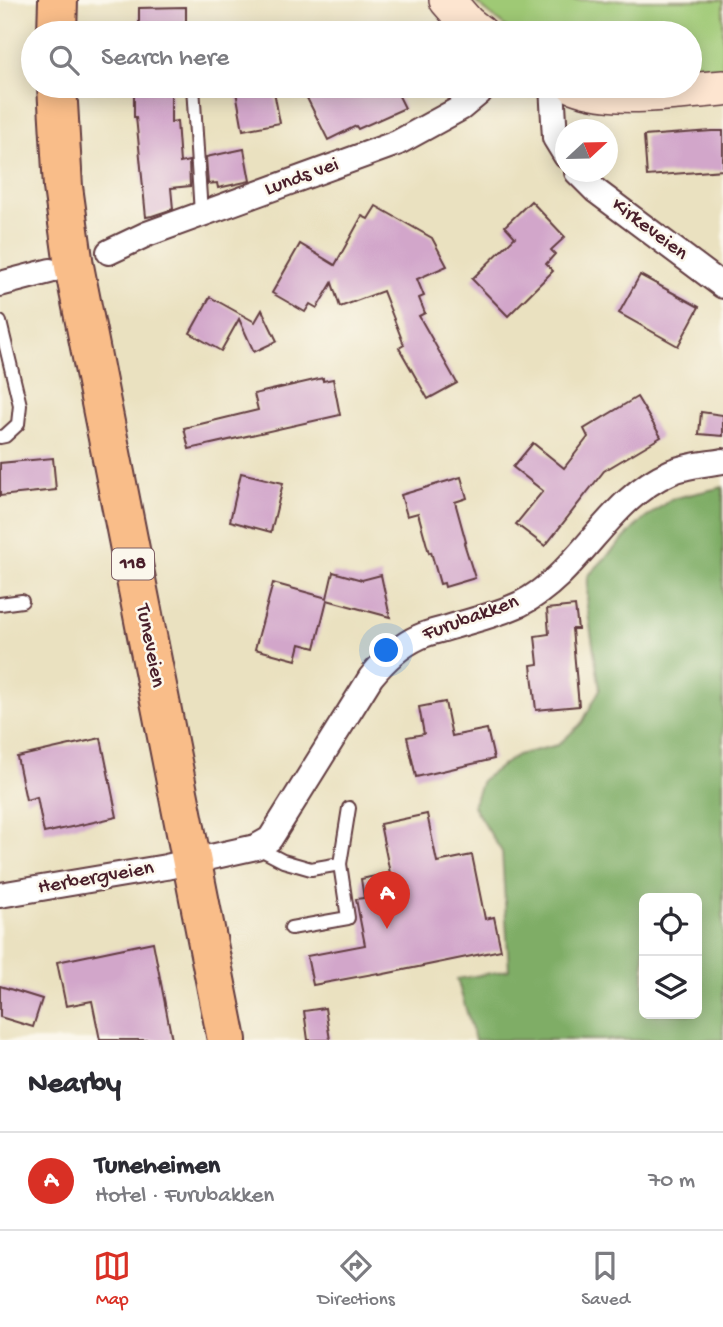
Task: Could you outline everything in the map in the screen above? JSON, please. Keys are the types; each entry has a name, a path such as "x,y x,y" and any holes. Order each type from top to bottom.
{"main road":[{"path":"57,21 58,0"},
{"name":"Tuneveien","path":"58,98 63,187 74,267 227,1040"}],"street":[{"path":"447,0 465,21"},
{"path":"702,89 723,88"},
{"name":"Lunds vei","path":"109,252 147,234 397,143 461,108 473,98"},
{"path":"553,98 555,138"},
{"name":"Kirkeveien","path":"587,182 723,286"},
{"path":"0,284 50,271"},
{"name":"Furubakken","path":"256,847 270,839 384,660 419,636 519,604 552,584 626,503 652,482 681,469 723,461"},
{"path":"192,861 256,847"},
{"name":"Herbergveien","path":"0,895 192,861"}],"lane":[{"path":"194,98 201,214"},
{"path":"0,322 20,405 18,424 5,436 0,437"},
{"path":"0,604 22,601"},
{"path":"292,928 348,918 340,864 349,808"},
{"path":"256,847 283,861 311,869 340,864"}],"green space":[{"path":"473,0 723,0 723,71 702,72 702,21 498,21"},
{"path":"723,487 723,1040 475,1040 457,979 509,970 502,852 473,806 482,780 517,755 558,745 582,723 600,689 587,607 588,576 638,524 671,499"}],"building":[{"path":"186,7 186,21 139,21 139,8"},
{"path":"134,98 171,98 171,122 177,121 180,163 189,161 190,186 171,188 173,209 146,217 136,117"},
{"path":"237,98 275,98 280,123 243,130"},
{"path":"307,98 400,98 405,108 358,129 356,126 328,140"},
{"path":"723,131 723,170 647,176 644,136"},
{"path":"244,149 250,181 218,188 217,183 208,184 206,157"},
{"path":"531,201 565,237 551,250 555,254 546,264 553,271 508,316 472,279 515,237 505,226"},
{"path":"376,206 432,238 447,266 417,279 424,296 419,298 425,313 419,316 457,383 428,399 399,348 404,345 383,291 340,307 332,283 317,308 310,304 305,312 272,293 300,244 335,265 362,216 368,219"},
{"path":"640,275 699,307 678,346 619,313"},
{"path":"210,297 255,322 262,310 277,341 254,352 239,319 221,351 190,333"},
{"path":"323,378 323,381 333,379 340,415 189,449 184,428 258,410 254,394"},
{"path":"637,397 661,437 604,471 545,546 516,524 543,491 513,467 533,443 564,468 588,437 584,429"},
{"path":"701,412 723,415 723,436 699,434"},
{"path":"53,458 56,490 0,496 0,463"},
{"path":"241,473 283,483 271,532 230,521"},
{"path":"461,477 467,498 455,502 475,578 445,587 444,583 440,584 418,513 407,516 401,495"},
{"path":"333,572 362,580 381,575 390,617 327,600 315,648 300,644 296,660 255,649 273,583 327,598"},
{"path":"575,606 578,629 572,629 579,706 536,710 531,665 538,664 535,636 549,634 547,609"},
{"path":"445,702 452,736 487,729 494,759 416,777 407,737 424,734 419,707"},
{"path":"101,738 117,817 44,833 37,797 26,800 17,757"},
{"path":"427,814 437,862 472,855 485,919 494,917 501,950 379,975 378,973 313,985 307,956 365,945 356,899 364,898 361,879 390,873 380,824"},
{"path":"153,942 172,1040 100,1040 92,1001 66,1006 57,962"},
{"path":"0,986 42,999 33,1027 0,1017"},
{"path":"325,1008 330,1040 308,1040 304,1011"}],"place":[{"name":"Tuneheimen","path":"387,929"}]}
